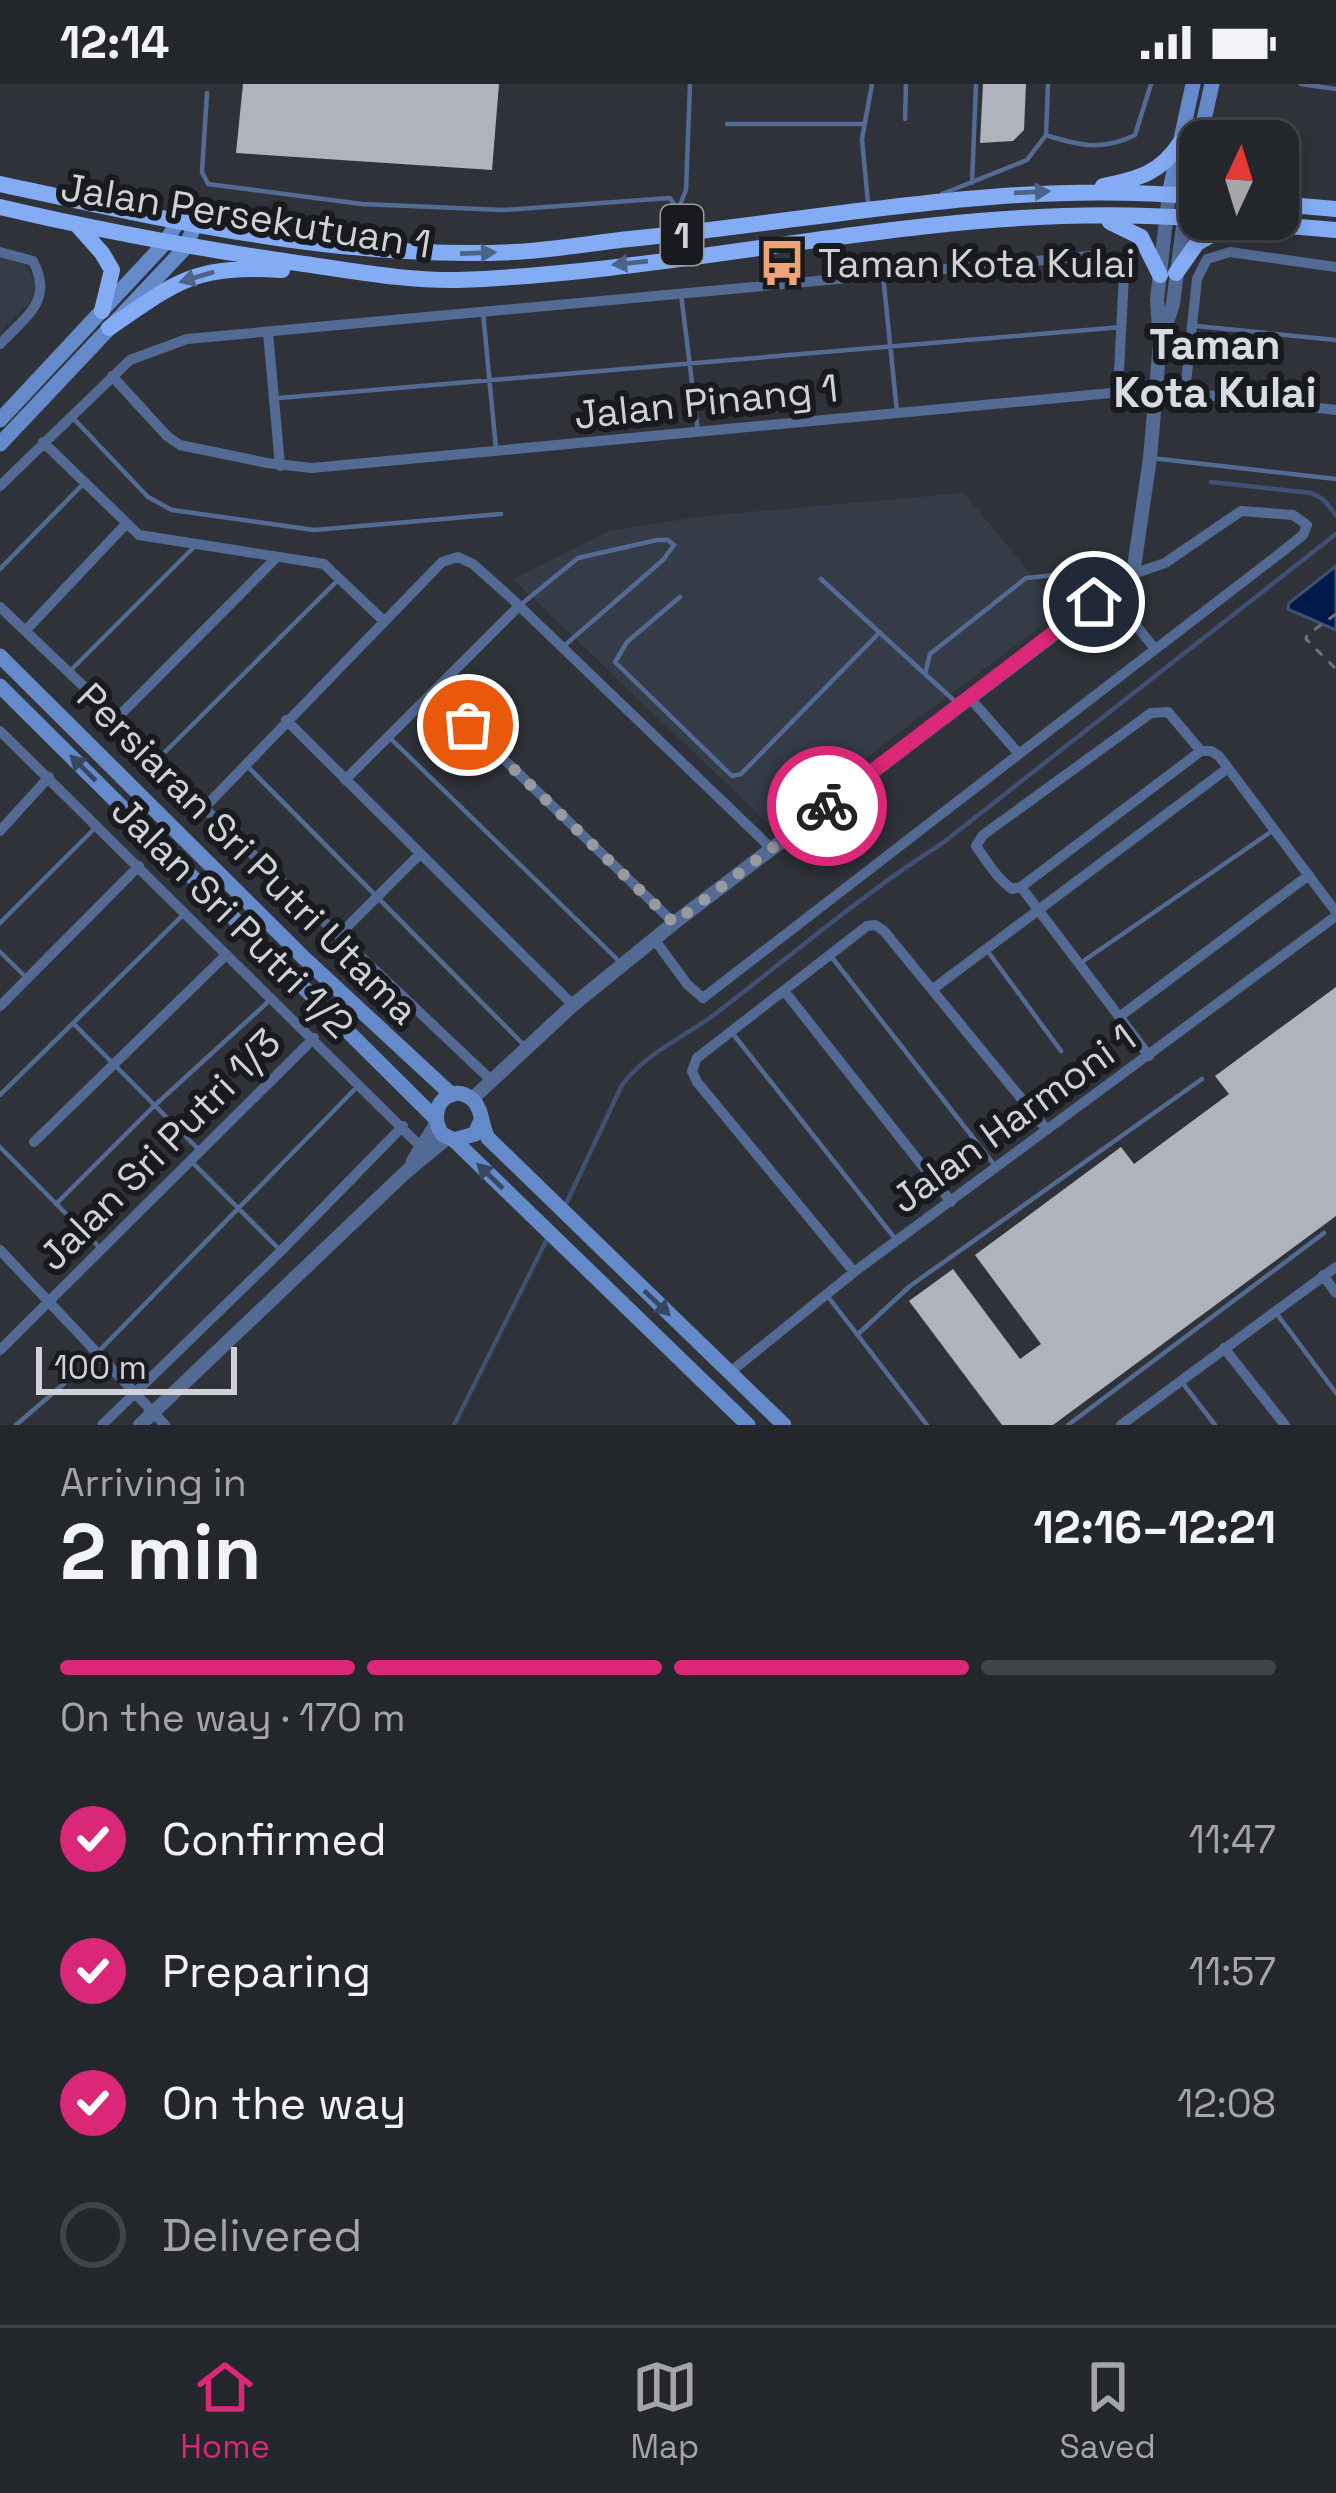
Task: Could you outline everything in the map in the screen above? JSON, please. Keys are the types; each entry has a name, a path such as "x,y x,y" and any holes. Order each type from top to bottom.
{"highway":[{"path":"1079,191 1153,173 1179,158"},
{"name":"Jalan Persekutuan 1","path":"0,184 187,222 394,251 456,254 694,234 924,200 1079,191 1179,195"},
{"path":"1299,206 1336,209"},
{"name":"Jalan Persekutuan 1","path":"0,207 186,247 397,277 455,280 928,226 1092,217 1179,218"},
{"path":"1092,217 1125,226 1141,237 1168,274 1202,240"},
{"path":"78,226 112,270 106,320"},
{"name":"Jalan Persekutuan 1","path":"1299,227 1336,230"},
{"path":"106,320 194,274 230,268 397,277"}],"main road":[{"path":"1192,84 1192,120"},
{"path":"1201,120 1212,84"},
{"path":"0,444 187,222"},
{"path":"0,420 186,247 187,222"},
{"name":"Persiaran Sri Putri Utama","path":"0,656 304,958 452,1095"},
{"name":"Persiaran Sri Putri Utama","path":"0,686 435,1120"},
{"path":"748,1425 450,1139 435,1120 440,1103 452,1095 472,1099 488,1138 784,1425"},
{"path":"450,1139 475,1134 481,1120"}],"street":[{"path":"1133,574 1160,342 1173,304 1168,274 1180,240"},
{"path":"0,252 33,261 43,279 39,303 0,344"},
{"path":"1185,392 1200,268 1207,259 1219,254 1336,267"},
{"path":"0,487 112,376 151,350 187,338 1103,256 1124,274 1118,392"},
{"path":"268,332 280,466"},
{"name":"Jalan Pinang 1","path":"112,376 180,445 280,466 312,467 1154,388 1336,410"},
{"path":"43,442 148,539 324,564 384,621"},
{"path":"472,1099 573,1005 674,923 1133,574 1166,563 1230,516 1250,510 1301,518 1307,528 703,998 655,939"},
{"path":"26,630 127,524"},
{"path":"117,718 277,557"},
{"path":"204,808 449,557 473,564 771,848"},
{"path":"1109,591 1155,649"},
{"path":"345,780 519,606"},
{"path":"0,607 492,1082"},
{"path":"434,692 674,923"},
{"path":"964,701 1019,754"},
{"path":"1201,751 1168,712 1158,710 983,835 976,846 1012,890 1022,887 1201,751 1211,751 1276,829 1336,914"},
{"path":"286,720 573,1005"},
{"name":"Jalan Sri Putri 1/2","path":"0,731 422,1148"},
{"path":"933,988 1228,768"},
{"path":"3,823 49,777"},
{"path":"339,934 420,854"},
{"path":"0,1006 139,866"},
{"path":"1119,1017 1309,874"},
{"path":"1022,887 1148,1056"},
{"name":"Jalan Harmoni 1","path":"729,1373 854,1272 1336,914"},
{"path":"854,1272 692,1071 697,1058 867,926 875,925 933,988 1047,1130"},
{"path":"34,1142 226,955"},
{"path":"785,992 950,1202"},
{"name":"Jalan Sri Putri 1/3","path":"0,1349 314,1038"},
{"path":"407,1171 435,1120"},
{"path":"102,1425 403,1126"},
{"path":"140,1425 407,1171 450,1139"},
{"path":"3,1259 165,1425"},
{"path":"1121,1425 1139,1420 1181,1381 1336,1267"},
{"path":"1323,1275 1336,1293"},
{"path":"1224,1348 1285,1425"}],"lane":[{"path":"680,207 686,190 690,84"},
{"path":"869,208 862,148 872,84"},
{"path":"905,119 906,84"},
{"path":"972,183 976,84"},
{"path":"924,200 1028,160 1046,135 1048,84"},
{"path":"1046,135 1079,146 1112,146 1136,135 1151,84"},
{"path":"1301,84 1336,89"},
{"path":"207,93 202,172 208,184 362,204 503,210 670,198 694,234"},
{"path":"728,124 865,124"},
{"path":"883,275 897,412"},
{"path":"681,294 698,431"},
{"path":"483,312 496,452"},
{"path":"1191,326 1336,340"},
{"path":"274,398 1122,327"},
{"path":"71,416 148,497 172,510 314,530 501,514"},
{"path":"1150,458 1336,478"},
{"path":"0,569 85,483"},
{"path":"519,606 578,558 657,540 674,545 663,560 562,647"},
{"path":"70,672 195,546"},
{"path":"925,674 930,654 1026,578 1064,574 1094,602"},
{"path":"157,760 340,578"},
{"path":"821,579 925,674 964,701"},
{"path":"680,598 627,642 615,662 732,776 741,774 880,632"},
{"path":"389,736 623,964"},
{"path":"245,764 527,1048"},
{"path":"0,922 97,825"},
{"path":"1079,964 1276,829"},
{"path":"0,1095 184,914"},
{"path":"986,949 1061,1051"},
{"path":"0,952 28,979"},
{"path":"830,955 996,1167"},
{"path":"56,1204 271,998"},
{"path":"73,1023 281,1252"},
{"path":"733,1034 897,1241"},
{"path":"857,1335 910,1286 1202,1079"},
{"path":"96,1354 360,1084"},
{"path":"0,1147 100,1248"},
{"path":"1068,1425 1324,1233"},
{"path":"825,1294 927,1425"},
{"path":"1274,1310 1336,1393"},
{"path":"16,1425 74,1375"},
{"path":"1181,1381 1215,1425"}],"path":[{"path":"1336,614 1306,640 1336,669"}],"shaded area":[{"path":"0,257 24,264 36,281 33,299 0,333"},
{"path":"964,493 1061,611 773,828 513,579 609,531 705,516"}],"water":[{"path":"1336,566 1336,630 1288,609 1289,603"}],"building":[{"path":"243,84 499,84 492,170 236,153"},
{"path":"983,84 1026,84 1024,130 1013,141 980,143"},
{"path":"1336,987 1336,1216 1053,1425 1002,1425 909,1301 953,1269 1020,1359 1041,1344 975,1255 1121,1147 1134,1164 1229,1094 1215,1076"}],"waterway":[{"path":"1211,482 1311,493 1336,515"},
{"path":"565,1206 622,1085 641,1064 944,842 1336,534"},
{"path":"454,1425 548,1237"}],"way so far":[{"path":"468,725 674,923 827,806"}],"place":[{"name":"Taman Kota Kulai","path":"782,263"}],"district":[{"name":"Taman Kota Kulai","path":"1215,368"}],"route":[{"path":"827,806 1094,602"}]}
